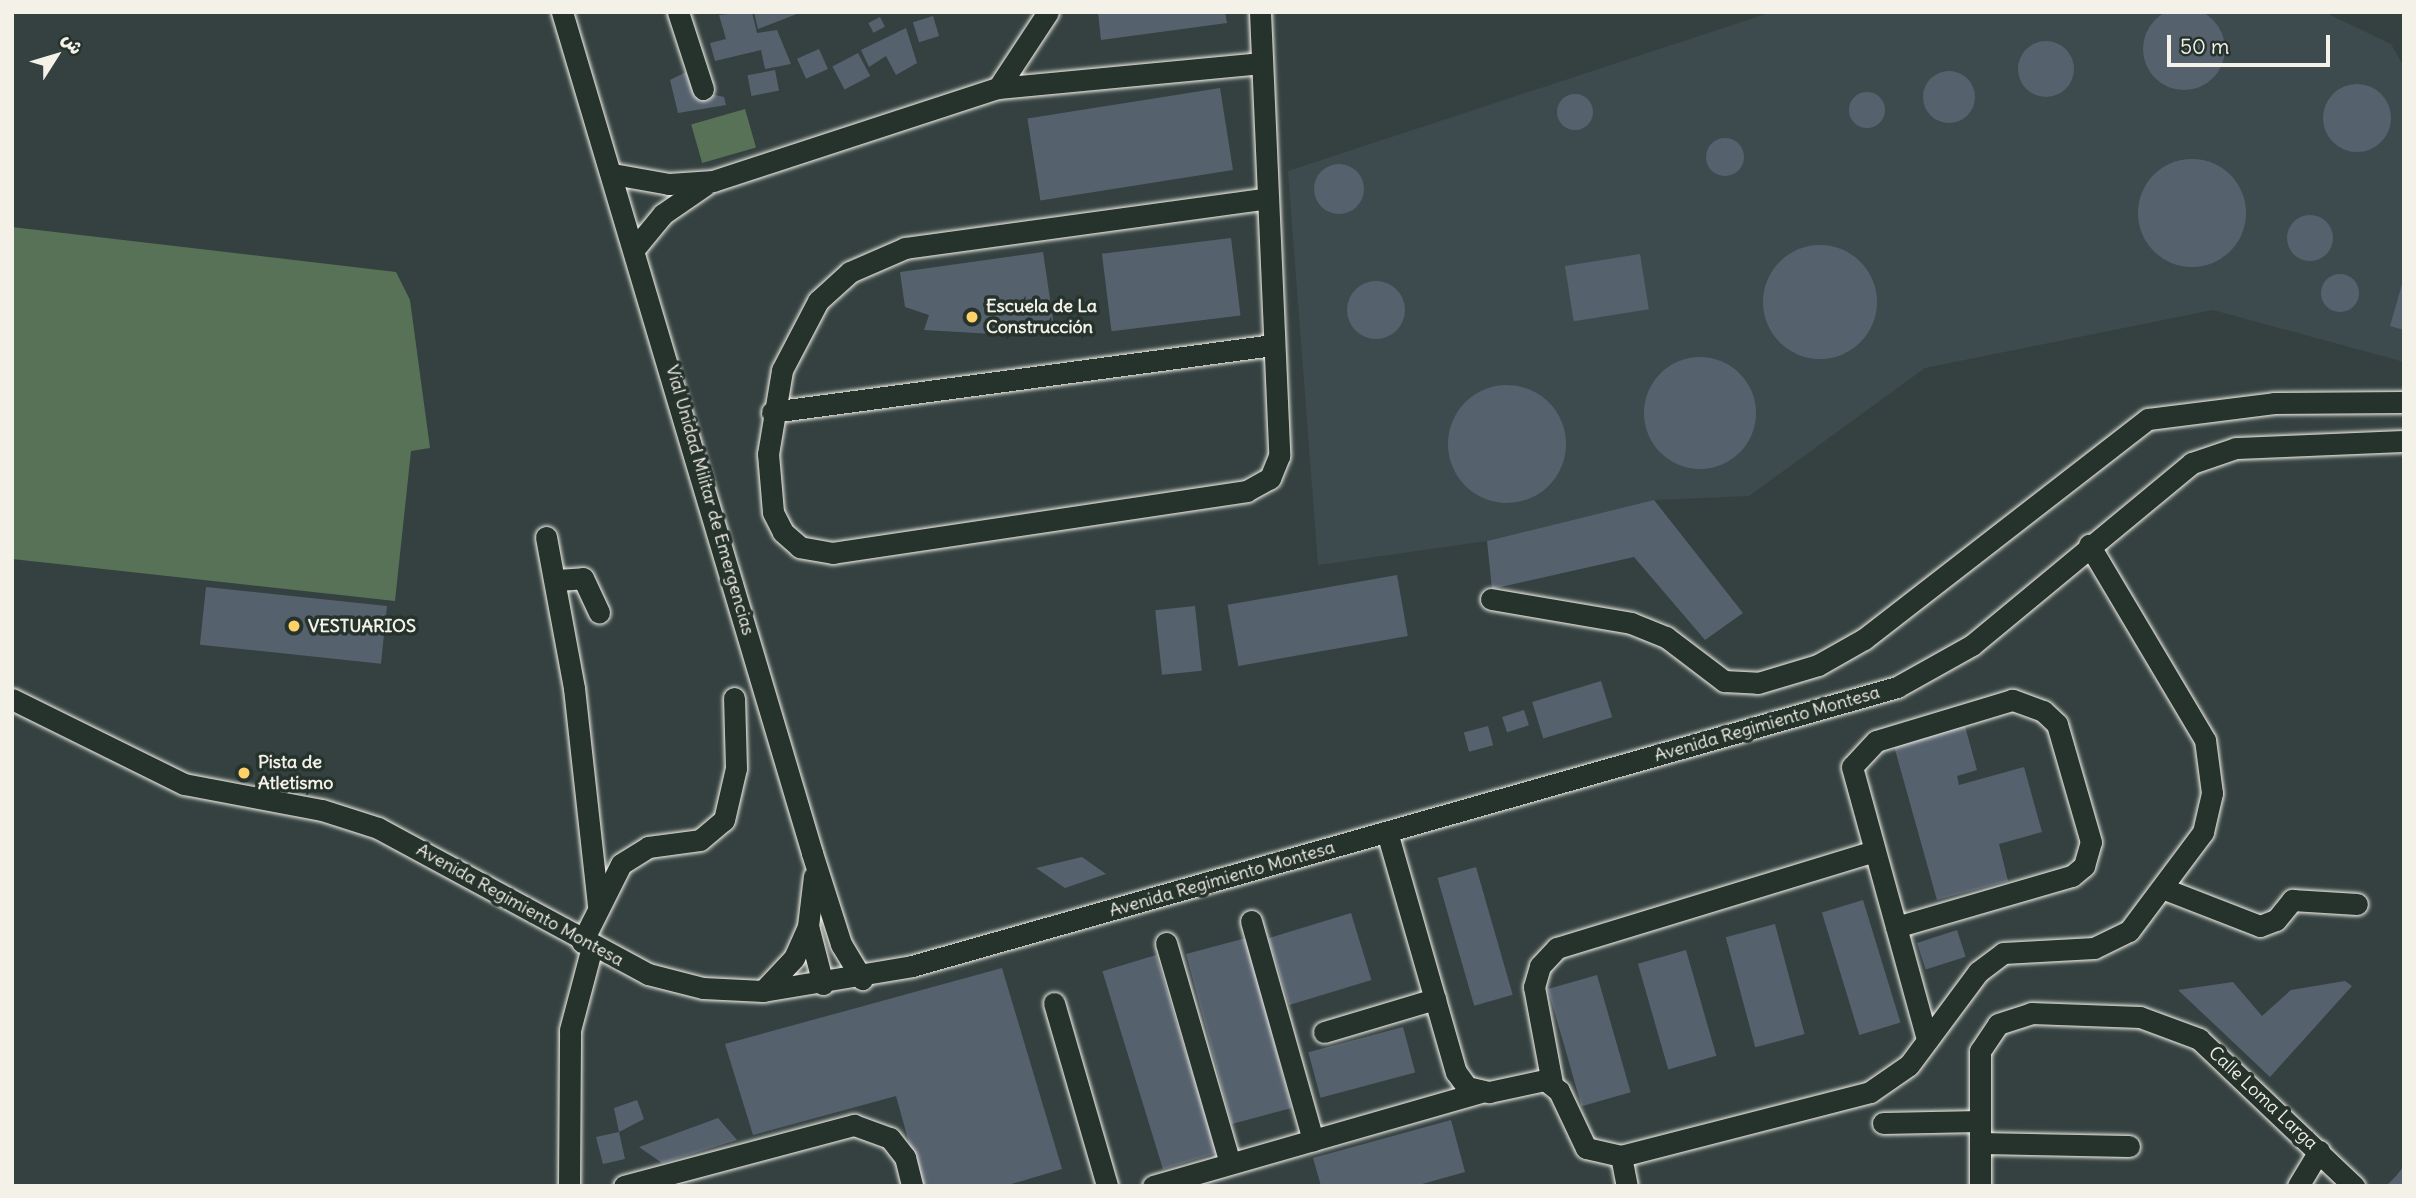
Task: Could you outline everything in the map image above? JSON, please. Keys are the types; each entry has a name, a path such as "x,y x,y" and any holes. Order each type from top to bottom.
{"street":[{"path":"678,12 704,89"},
{"path":"998,88 1048,12"},
{"path":"1260,12 1264,199 1279,456 1270,478 1256,489 832,553 800,547 777,522 769,483 772,412 803,323 832,286 868,262 905,248 1264,199"},
{"name":"Vial Unidad Militar de Emergencias","path":"564,14 812,853 841,944 862,979"},
{"path":"613,174 669,184 713,181 998,88 1262,63"},
{"path":"635,248 663,214 713,181"},
{"path":"772,412 1273,345"},
{"path":"1491,599 1631,623 1665,636 1724,681 1758,682 1818,664 1864,639 2148,419 2274,403 2404,402"},
{"name":"Avenida Regimiento Montesa","path":"12,699 184,784 322,810 378,828 587,944 673,981 763,991 862,979 1897,687 1972,645 2176,473 2222,451 2404,441"},
{"path":"546,537 557,580 598,906"},
{"path":"1875,851 1557,948 1541,966 1534,987 1552,1083 1578,1140 1595,1153 1621,1156 1870,1092 1901,1074 1978,972 2003,953 2108,944 2129,931 2203,832 2212,793 2210,756 2199,723 2089,545"},
{"path":"557,580 583,578 599,613"},
{"path":"569,1186 570,1030 587,944 598,906 614,871 629,857 659,844 700,841 724,820 736,768 734,698"},
{"path":"1896,927 2072,876 2084,866 2091,842 2057,724 2043,711 2012,700 1867,745 1852,767 1927,1040"},
{"path":"1387,832 1460,1080 1481,1092"},
{"path":"763,991 794,958 808,926 815,893 812,853"},
{"path":"2162,888 2260,926 2276,920 2292,900 2357,904"},
{"path":"1251,921 1313,1140"},
{"path":"808,926 823,984"},
{"path":"1166,943 1230,1163"},
{"path":"1324,1032 1435,999"},
{"path":"1054,1003 1107,1186"},
{"name":"Calle Loma Larga","path":"1980,1186 1980,1051 1998,1024 2031,1013 2140,1017 2180,1029 2216,1051 2354,1186"},
{"path":"1153,1186 1528,1079 1552,1083"},
{"path":"1883,1123 2129,1146"},
{"path":"624,1186 854,1125 890,1138 905,1157 912,1186"},
{"path":"2298,1186 2319,1151"},
{"path":"1621,1156 1627,1186"}],"shaded area":[{"path":"1772,12 2324,12 2391,44 2404,67 2404,362 2213,310 1925,368 1749,496 1654,500 1487,541 1318,565 1288,171"}],"green space":[{"path":"745,109 756,147 702,163 691,124"},
{"path":"12,227 396,272 410,300 430,448 411,451 395,601 12,559"}],"building":[{"path":"2184,8 2200,11 2213,20 2222,33 2225,49 2222,65 2213,78 2200,87 2184,90 2168,87 2155,78 2146,65 2143,49 2146,33 2155,20 2168,11"},
{"path":"752,12 757,33 777,30 791,64 765,69 761,50 715,61 710,43 726,39 719,15"},
{"path":"754,12 802,12 758,29"},
{"path":"1098,12 1225,12 1227,23 1101,40"},
{"path":"933,16 939,36 919,42 913,22"},
{"path":"880,17 885,27 873,33 868,23"},
{"path":"906,28 917,63 896,75 886,56 869,67 861,50"},
{"path":"2046,41 2061,46 2069,54 2074,69 2069,84 2061,92 2046,97 2031,92 2023,84 2018,69 2023,54 2031,46"},
{"path":"819,49 828,69 806,79 797,59"},
{"path":"858,53 870,76 845,90 832,67"},
{"path":"775,70 779,91 752,96 748,75"},
{"path":"1949,71 1959,73 1967,79 1973,87 1973,107 1967,115 1959,121 1949,123 1939,121 1931,115 1925,107 1923,97 1925,87 1931,79 1939,73"},
{"path":"686,72 692,90 724,97 726,105 678,113 670,80"},
{"path":"2357,84 2370,87 2381,94 2388,105 2391,118 2388,131 2381,142 2370,149 2357,152 2344,149 2333,142 2326,131 2323,118 2326,105 2333,94 2344,87"},
{"path":"1220,88 1233,170 1040,200 1027,119"},
{"path":"1867,92 1879,98 1885,110 1879,122 1867,128 1855,122 1849,110 1855,98"},
{"path":"1575,94 1587,100 1593,112 1587,124 1575,130 1563,124 1557,112 1563,100"},
{"path":"1725,138 1738,144 1744,157 1738,170 1725,176 1712,170 1706,157 1712,144"},
{"path":"2192,159 2213,163 2230,175 2242,192 2246,213 2242,234 2230,251 2213,263 2192,267 2171,263 2154,251 2142,234 2138,213 2142,192 2154,175 2171,163"},
{"path":"1339,164 1357,171 1364,189 1357,207 1339,214 1321,207 1314,189 1321,171"},
{"path":"2310,215 2326,222 2333,238 2326,254 2310,261 2294,254 2287,238 2294,222"},
{"path":"1231,238 1241,315 1111,331 1102,254"},
{"path":"1820,245 1842,249 1860,262 1873,280 1877,302 1873,324 1860,342 1842,355 1820,359 1798,355 1780,342 1767,324 1763,302 1767,280 1780,262 1798,249"},
{"path":"1043,252 1054,326 993,334 924,330 929,315 905,307 900,272"},
{"path":"1640,254 1649,309 1574,321 1565,266"},
{"path":"2340,274 2353,280 2359,293 2353,306 2340,312 2327,306 2321,293 2327,280"},
{"path":"1376,281 1397,289 1405,310 1397,331 1376,339 1355,331 1347,310 1355,289"},
{"path":"2404,281 2404,330 2390,326"},
{"path":"1700,357 1721,361 1740,373 1752,392 1756,413 1752,434 1740,453 1721,465 1700,469 1679,465 1660,453 1648,434 1644,413 1648,392 1660,373 1679,361"},
{"path":"1507,385 1529,390 1549,402 1561,422 1566,444 1561,466 1549,486 1529,498 1507,503 1485,498 1465,486 1453,466 1448,444 1453,422 1465,402 1485,390"},
{"path":"1654,500 1743,613 1705,640 1634,557 1492,589 1487,541"},
{"path":"1397,575 1408,636 1238,666 1228,605"},
{"name":"VESTUARIOS","path":"206,587 387,606 381,664 200,645"},
{"path":"1195,606 1202,671 1162,675 1155,610"},
{"path":"1601,681 1612,717 1543,738 1532,702"},
{"path":"1524,710 1529,725 1507,732 1502,717"},
{"path":"1488,726 1493,745 1469,752 1464,732"},
{"path":"1965,726 1977,770 1957,776 1959,785 2024,767 2042,832 1999,844 2008,881 1937,900 1894,746"},
{"path":"1082,857 1106,874 1065,888 1036,868"},
{"path":"1476,867 1513,995 1474,1006 1438,878"},
{"path":"1863,900 1900,1022 1859,1035 1822,913"},
{"path":"1351,913 1371,980 1289,1005 1269,938"},
{"path":"1775,924 1805,1034 1755,1047 1726,937"},
{"path":"1957,930 1966,957 1926,970 1917,943"},
{"path":"1246,938 1292,1108 1232,1124 1186,954"},
{"path":"1686,950 1716,1056 1668,1070 1638,964"},
{"path":"1156,955 1217,1153 1163,1169 1102,971"},
{"path":"1002,968 1062,1169 1005,1186 921,1186 896,1096 753,1135 725,1044"},
{"path":"1597,975 1631,1092 1582,1106 1548,989"},
{"path":"2345,981 2352,986 2270,1077 2178,990 2233,982 2262,1016 2291,990"},
{"path":"1403,1027 1415,1072 1321,1098 1308,1052"},
{"path":"637,1100 644,1119 619,1132 614,1108"},
{"path":"718,1118 737,1140 662,1163 639,1147"},
{"path":"1451,1120 1465,1172 1415,1186 1321,1186 1313,1158"},
{"path":"619,1132 625,1159 603,1164 596,1137"},
{"path":"2404,1166 2404,1186 2386,1186 2396,1176"}],"place":[{"name":"Escuela de La Construcción","path":"972,317"},
{"name":"VESTUARIOS","path":"294,626"},
{"name":"Pista de Atletismo","path":"244,773"}]}
